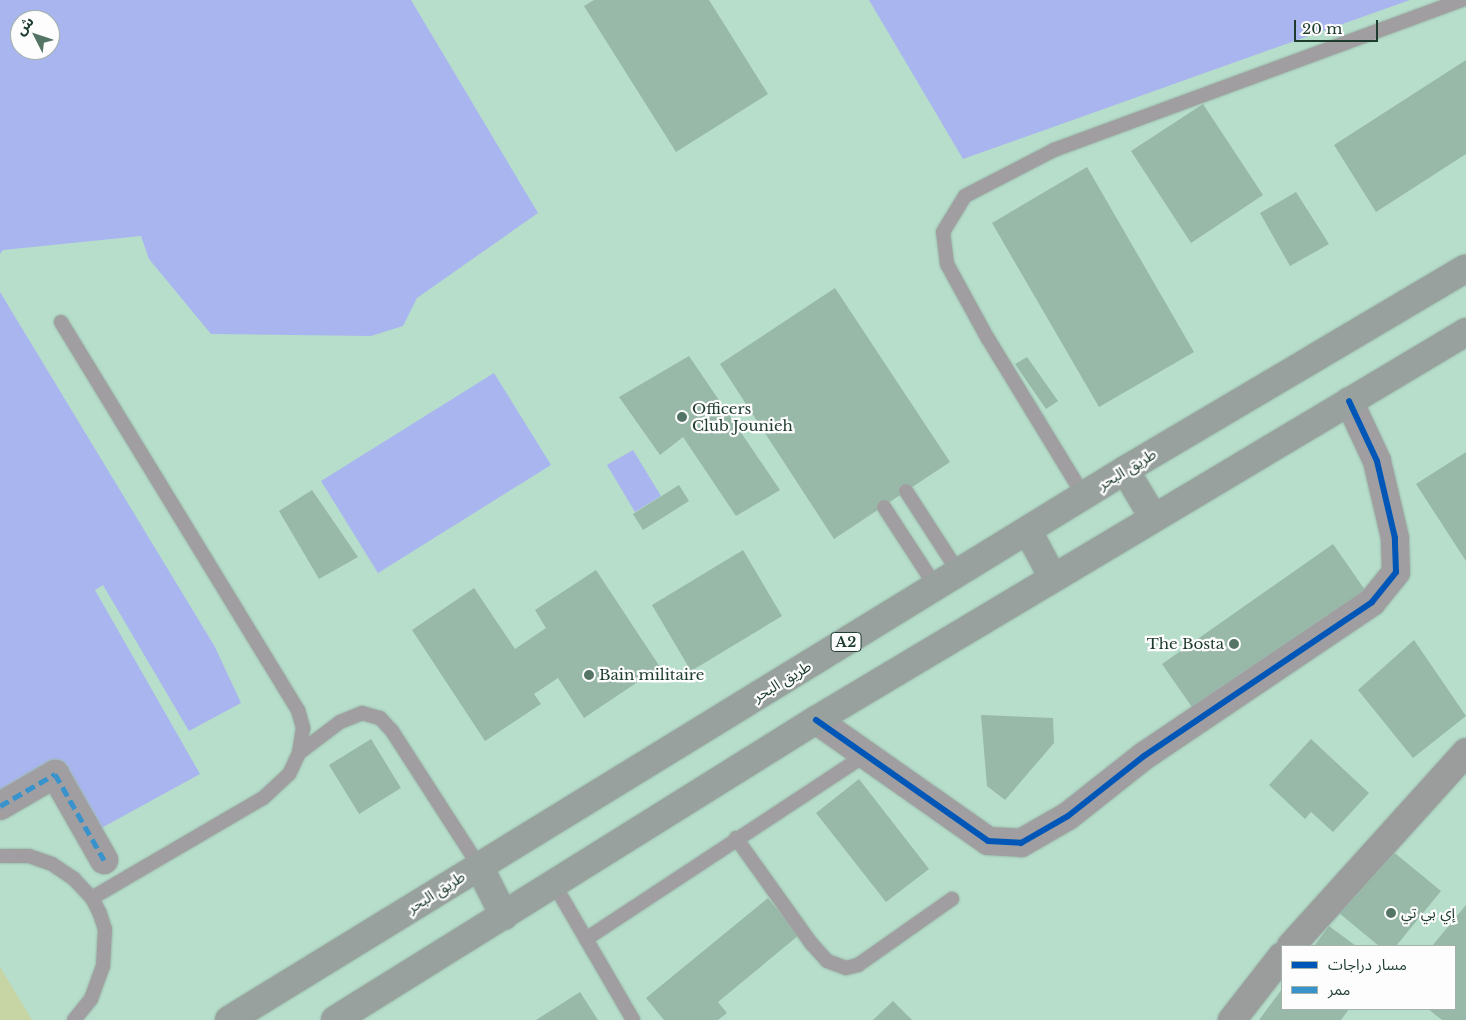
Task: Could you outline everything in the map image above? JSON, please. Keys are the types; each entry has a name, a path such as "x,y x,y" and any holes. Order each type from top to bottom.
{"main road":[{"name":"طريق البحر","path":"229,1020 1125,470 1466,268"},
{"path":"335,1020 816,720 1153,517 1466,332"},
{"path":"1125,470 1153,517"},
{"path":"1028,531 1053,578"},
{"path":"1292,945 1466,752"},
{"path":"479,866 504,916"},
{"path":"1232,1020 1281,957"}],"street":[{"path":"816,720 988,841 1021,843 1068,816 1144,756 1372,602 1396,572 1395,538 1378,461 1349,401"},
{"path":"0,806 55,774 104,860"}],"lane":[{"path":"1084,496 988,339 947,264 943,232 965,196 1054,150 1462,0"},
{"path":"61,322 298,710 303,728 299,753 289,774 263,798 92,898"},
{"path":"906,491 958,573"},
{"path":"884,507 936,587"},
{"path":"299,753 340,722 362,713 380,718 392,731 479,866"},
{"path":"586,940 736,838 865,755"},
{"path":"736,838 811,943 827,961 846,968 858,965 952,899"},
{"path":"0,856 28,856 52,864 74,878 92,898 105,929 103,966 91,999 74,1020"},
{"path":"554,884 633,1020"}],"green space":[{"path":"0,967 32,1020 0,1020"}],"water":[{"path":"0,0 411,0 538,213 417,298 403,326 371,336 211,334 149,259 141,236 3,250 0,254"},
{"path":"869,0 1410,0 963,159"},
{"path":"0,292 215,647 241,703 189,731 103,585 95,590 200,774 96,831 59,766 0,800"},
{"path":"494,373 551,465 378,573 321,481"},
{"path":"633,450 661,496 635,512 607,465"}],"building":[{"path":"594,0 709,0 768,94 676,152 584,6"},
{"path":"1466,60 1466,154 1376,212 1334,145"},
{"path":"1203,104 1263,195 1191,243 1131,151"},
{"path":"1087,167 1194,352 1099,407 992,223"},
{"path":"1296,192 1329,244 1290,266 1260,213"},
{"path":"835,288 950,462 834,539 720,364"},
{"name":"Officers Club Jounieh","path":"689,356 780,490 736,516 683,437 660,455 619,397"},
{"path":"1027,357 1058,401 1046,409 1015,364"},
{"path":"1466,452 1466,561 1416,484"},
{"path":"679,485 689,501 643,530 633,514"},
{"path":"312,490 358,557 319,579 279,511"},
{"path":"1333,544 1365,590 1194,710 1162,664"},
{"path":"743,550 782,616 691,671 652,605"},
{"path":"596,570 660,667 584,718 558,678 534,694 541,704 485,741 412,630 474,588 515,649 546,628 535,610"},
{"path":"1414,640 1466,716 1413,758 1358,690"},
{"path":"981,715 1053,718 1054,743 1005,800 987,786"},
{"path":"371,739 401,788 359,814 329,765"},
{"path":"1311,739 1369,793 1333,832 1311,812 1305,819 1269,785"},
{"path":"859,779 929,869 886,902 816,813"},
{"path":"1391,850 1441,891 1397,945 1378,945 1339,913"},
{"path":"768,898 799,935 718,1002 727,1013 718,1020 664,1020 646,998"},
{"path":"1466,905 1466,1020 1442,1020 1429,1010 1456,1010 1456,945 1433,945"},
{"path":"1329,926 1355,945 1315,945"},
{"path":"1281,990 1281,1010 1348,1010 1341,1020 1259,1020"},
{"path":"580,992 598,1020 536,1020"},
{"path":"893,1001 912,1020 873,1020"}],"marked path":[{"path":"0,806 55,774 104,860"}],"cycle path":[{"path":"816,720 988,841 1021,843 1068,816 1144,756 1372,602 1396,572 1395,538 1377,461 1349,401"}],"place":[{"name":"Officers Club Jounieh","path":"682,417"},
{"name":"The Bosta","path":"1234,644"},
{"name":"Bain militaire","path":"589,675"},
{"name":"إي بي تي","path":"1391,913"}]}
